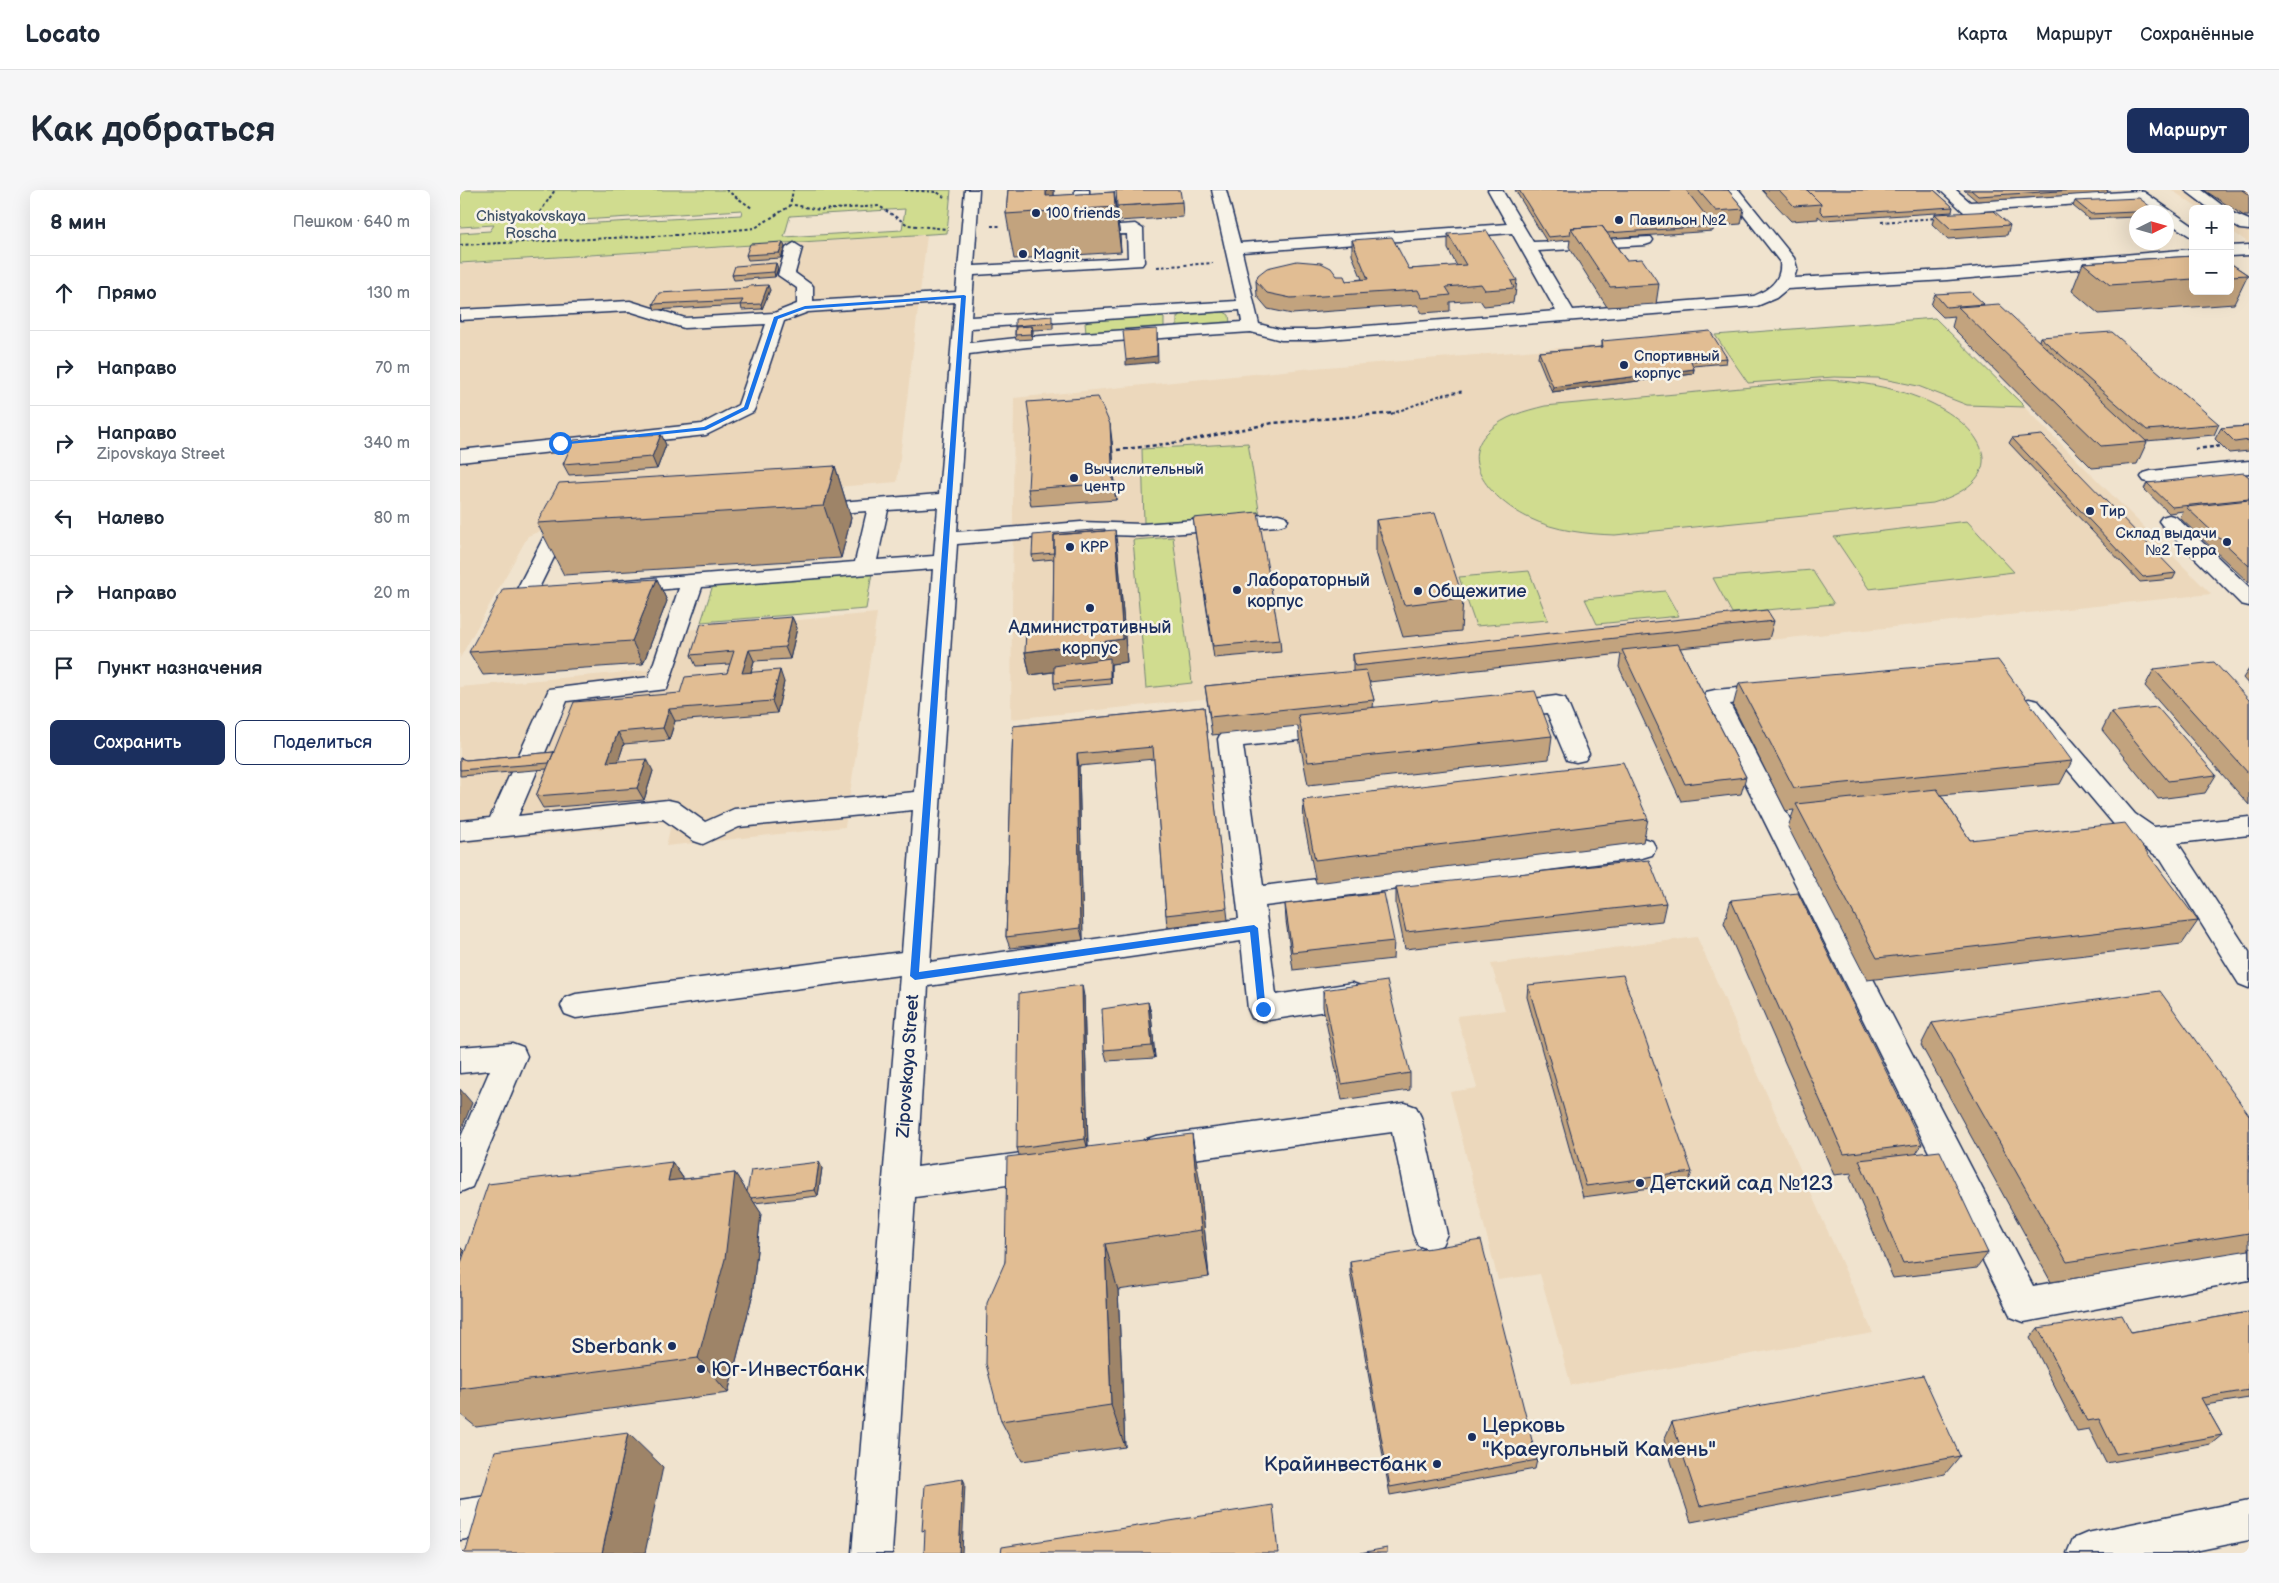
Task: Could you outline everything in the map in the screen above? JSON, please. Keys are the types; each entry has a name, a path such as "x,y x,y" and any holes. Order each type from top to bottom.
{"street":[{"name":"Zipovskaya Street","path":"872,1553 972,190"},
{"path":"966,271 1136,262 1134,229 1081,232 1082,190"},
{"path":"1219,190 1252,327"},
{"path":"1495,190 1567,315"},
{"path":"960,349 1015,345 1026,342 1252,327 1281,335 1315,335 1746,303 1768,297 1783,284 1788,277 1788,262 1731,190"},
{"path":"1947,190 1963,212 2134,192 2153,205"},
{"path":"2192,190 2214,205"},
{"path":"2174,219 2189,230"},
{"path":"2234,219 2245,226 2249,225"},
{"path":"1233,248 1517,228"},
{"path":"1528,247 1645,240"},
{"path":"794,248 786,275 805,286 805,307"},
{"path":"2234,251 2249,250"},
{"path":"1783,284 1947,275 2189,254"},
{"path":"1947,275 1962,288"},
{"path":"460,315 630,306 684,323 776,318 805,307 964,296"},
{"path":"962,323 1246,305"},
{"path":"1170,310 1174,331"},
{"path":"460,456 706,429 746,408 776,318"},
{"path":"2151,477 2249,467"},
{"path":"791,511 949,500"},
{"path":"865,568 879,505"},
{"path":"604,587 865,568 946,551 1081,528 1142,530 1278,520"},
{"path":"2169,522 2249,599"},
{"path":"545,591 526,593 558,527 596,524"},
{"path":"500,827 558,694 659,684 693,580"},
{"path":"2012,687 2126,821 2171,852 2249,976"},
{"path":"1794,691 1716,698 2024,1305 2249,1264"},
{"path":"1477,713 1556,704 1576,754"},
{"path":"1352,995 1263,1009 1230,739 1358,725"},
{"path":"460,831 668,809 703,834 734,818 928,800"},
{"path":"2150,837 2249,826"},
{"path":"1250,898 1642,848"},
{"path":"576,1006 915,969 1254,928"},
{"path":"460,1060 512,1056 460,1177"},
{"path":"1124,1154 1405,1117 1430,1234"},
{"path":"900,1184 1076,1160"},
{"path":"2087,1553 2249,1520"}],"path":[{"path":"534,221 555,190"},
{"path":"726,190 752,208"},
{"path":"460,245 696,234 755,228 790,206 793,190"},
{"path":"905,190 938,192 944,197"},
{"path":"794,205 820,210 879,206 908,225 938,230"},
{"path":"1881,222 1963,212"},
{"path":"1118,450 1181,442 1273,423 1390,414 1441,395 1464,391"}],"shaded area":[{"path":"2172,190 2249,190 2249,243 2234,233 2234,205 2193,205"},
{"path":"927,235 897,482 598,507 528,536 460,658 460,264"},
{"path":"1935,318 2211,594 1011,719 1014,398 1314,368"},
{"path":"877,613 845,827 666,846 672,821 460,844 460,687 650,670 662,632"},
{"name":"Детский сад №123","path":"1697,937 1873,1333 1571,1385 1540,1274 1498,1280 1450,1092 1477,1088 1457,1016 1505,1010 1491,964"}],"green space":[{"name":"Chistyakovskaya Roscha","path":"460,190 951,190 947,233 460,263 460,233 490,231 494,225 460,227","holes":["905,209 902,230 784,237 790,216","742,210 741,215 579,224 582,220"]},
{"path":"1224,312 1229,315 1230,323 1225,326 1177,327 1177,317 1182,314"},
{"path":"1157,315 1164,318 1164,327 1158,331 1094,335 1086,333 1085,323 1091,319"},
{"path":"1935,318 2025,407 1967,405 1918,386 1878,378 1834,377 1748,383 1715,335"},
{"path":"1828,380 1888,388 1911,395 1943,410 1961,422 1974,436 1982,451 1983,466 1975,480 1959,492 1933,503 1615,535 1571,531 1529,518 1517,512 1494,493 1478,469 1476,457 1479,444 1489,431 1501,421 1537,408"},
{"path":"1248,443 1260,516 1144,523 1142,449"},
{"path":"1967,521 2014,572 1869,589 1834,537"},
{"path":"1173,537 1192,683 1146,688 1133,540"},
{"path":"1812,570 1834,604 1732,613 1713,578"},
{"path":"1529,571 1548,620 1476,626 1459,577"},
{"path":"872,573 866,609 701,622 713,585"},
{"path":"1665,591 1679,616 1597,624 1585,599"}],"building":[{"path":"1008,190 1046,190 1046,196 1114,192 1115,207 1006,214"},
{"path":"1116,190 1180,190 1182,202 1117,206"},
{"name":"Павильон №2","path":"1519,190 1686,190 1714,226 1607,233 1602,226 1571,228 1570,235 1548,237"},
{"path":"1698,190 1728,190 1744,209 1716,211"},
{"path":"1779,190 1807,190 1821,204 1794,206"},
{"path":"1807,190 1934,190 1953,207 1824,215 1820,211 1821,204"},
{"path":"1971,190 2076,190 1978,196"},
{"path":"2242,190 2249,190 2249,195"},
{"path":"2139,198 2148,205 2129,205 2129,212 2091,214 2075,201"},
{"path":"1994,211 2010,225 1951,229 1935,214"},
{"path":"1602,226 1626,260 1642,259 1659,284 1610,287 1571,228"},
{"path":"1487,231 1517,280 1511,281 1514,288 1485,290 1481,284 1446,287 1451,295 1422,298 1418,290 1291,298 1267,293 1256,281 1258,275 1267,268 1297,261 1321,263 1331,268 1337,276 1344,276 1346,281 1368,279 1352,240 1392,237 1409,269 1466,265 1448,234"},
{"path":"783,242 779,253 746,255 750,244"},
{"path":"2189,256 2189,279 2110,285 2083,263"},
{"path":"776,263 774,272 732,275 735,266"},
{"path":"2234,266 2248,275 2234,276"},
{"path":"768,285 761,304 740,305 743,300 653,304 659,293 748,288 749,286"},
{"path":"1971,292 1984,304 1946,307 1935,294"},
{"path":"1999,304 2147,442 2101,446 1958,307"},
{"path":"1052,316 1052,323 1015,326 1015,319"},
{"path":"1032,326 1031,334 1015,335 1016,327"},
{"path":"1157,329 1157,356 1126,360 1123,331"},
{"name":"Спортивный корпус","path":"1710,331 1727,358 1691,361 1694,369 1553,387 1539,352 1603,347 1602,341"},
{"path":"2112,332 2219,424 2147,430 2040,337"},
{"name":"Вычислительный центр","path":"1098,397 1110,424 1113,483 1028,489 1031,431 1027,402"},
{"path":"2249,426 2249,440 2235,442 2221,428"},
{"path":"661,434 652,457 563,464 574,440"},
{"name":"Тир","path":"2042,435 2176,573 2143,577 2012,438"},
{"path":"835,466 824,506 537,523 559,483"},
{"path":"2244,473 2249,477 2249,499 2172,507 2147,483"},
{"path":"2249,500 2249,566 2186,507"},
{"name":"Лабораторный корпус","path":"1258,512 1280,640 1213,646 1193,518"},
{"path":"1435,513 1463,598 1404,605 1376,520"},
{"path":"1105,529 1105,531 1054,535 1054,553 1032,555 1033,535"},
{"name":"Административный корпус","path":"1115,530 1123,639 1025,652 1026,629 1053,626 1054,535"},
{"path":"657,579 632,641 469,652 503,589"},
{"path":"1767,610 1774,621 1355,666 1353,654"},
{"path":"792,617 785,647 749,650 742,673 780,670 772,701 669,709 663,728 618,732 607,762 647,759 637,788 536,796 574,702 680,693 685,677 727,673 734,651 691,655 701,624"},
{"path":"1678,644 1746,777 1685,784 1622,650"},
{"path":"1110,658 1110,678 1054,683 1054,666"},
{"path":"1998,660 2072,761 1794,788 1739,683"},
{"path":"2214,662 2249,700 2249,774 2154,669"},
{"path":"1366,670 1374,700 1210,717 1205,686"},
{"path":"1535,691 1552,736 1308,762 1298,715"},
{"path":"1204,707 1227,908 1166,915 1153,747 1077,754 1080,928 1006,937 1013,726"},
{"path":"2157,707 2216,775 2168,781 2111,712"},
{"path":"554,752 549,763 460,770 460,758 466,760"},
{"path":"1623,762 1648,819 1315,860 1303,800"},
{"path":"1937,789 1970,840 2125,823 2198,921 1877,958 1796,804"},
{"path":"1649,860 1666,903 1406,932 1396,887"},
{"path":"1384,893 1394,941 1292,952 1285,904"},
{"path":"1798,893 1922,1144 1844,1154 1731,900"},
{"path":"1623,975 1692,1172 1586,1186 1528,985"},
{"path":"1387,981 1410,1073 1342,1084 1323,990"},
{"path":"1082,985 1085,1139 1017,1148 1019,993"},
{"path":"2160,991 2249,1115 2249,1233 2067,1262 1932,1023"},
{"path":"1148,1002 1152,1046 1104,1050 1102,1009"},
{"path":"1192,1134 1201,1230 1105,1244 1111,1405 1001,1421 986,1364 987,1303 1005,1262 1007,1157"},
{"path":"1940,1151 1988,1253 1903,1263 1859,1160"},
{"path":"672,1162 668,1181 735,1173 725,1259 698,1358 460,1389 460,1266 488,1184"},
{"path":"819,1162 815,1190 751,1198 747,1192 751,1170"},
{"path":"1481,1240 1537,1460 1390,1487 1350,1261"},
{"path":"2249,1312 2249,1390 2201,1398 2222,1435 2116,1454 2099,1419 2087,1421 2038,1328 2122,1315 2131,1332"},
{"path":"1923,1375 1960,1456 1700,1506 1672,1422"},
{"path":"628,1433 602,1553 460,1553 466,1551 495,1451"},
{"path":"963,1479 959,1553 924,1553 925,1530 922,1531 925,1485"},
{"path":"1273,1505 1278,1553 1001,1553 1002,1547"},
{"path":"1387,1548 1387,1553 1360,1553"}],"place":[{"name":"100 friends","path":"1036,213"},
{"name":"Павильон №2","path":"1619,220"},
{"name":"Magnit","path":"1023,254"},
{"name":"Спортивный корпус","path":"1624,365"},
{"name":"Вычислительный центр","path":"1074,478"},
{"name":"Тир","path":"2090,511"},
{"name":"Склад выдачи №2 Терра","path":"2227,542"},
{"name":"KPP","path":"1070,547"},
{"name":"Лабораторный корпус","path":"1237,590"},
{"name":"Общежитие","path":"1418,591"},
{"name":"Административный корпус","path":"1090,608"},
{"name":"Детский сад №123","path":"1640,1183"},
{"name":"Sberbank","path":"672,1346"},
{"name":"Юг-Инвестбанк","path":"701,1369"},
{"name":"Церковь \"Краеугольный Камень\"","path":"1472,1437"},
{"name":"Крайинвестбанк","path":"1437,1464"}],"route":[{"path":"560,443 706,429 746,408 776,318 805,307 964,296 915,976 1254,928 1263,1009"}]}
